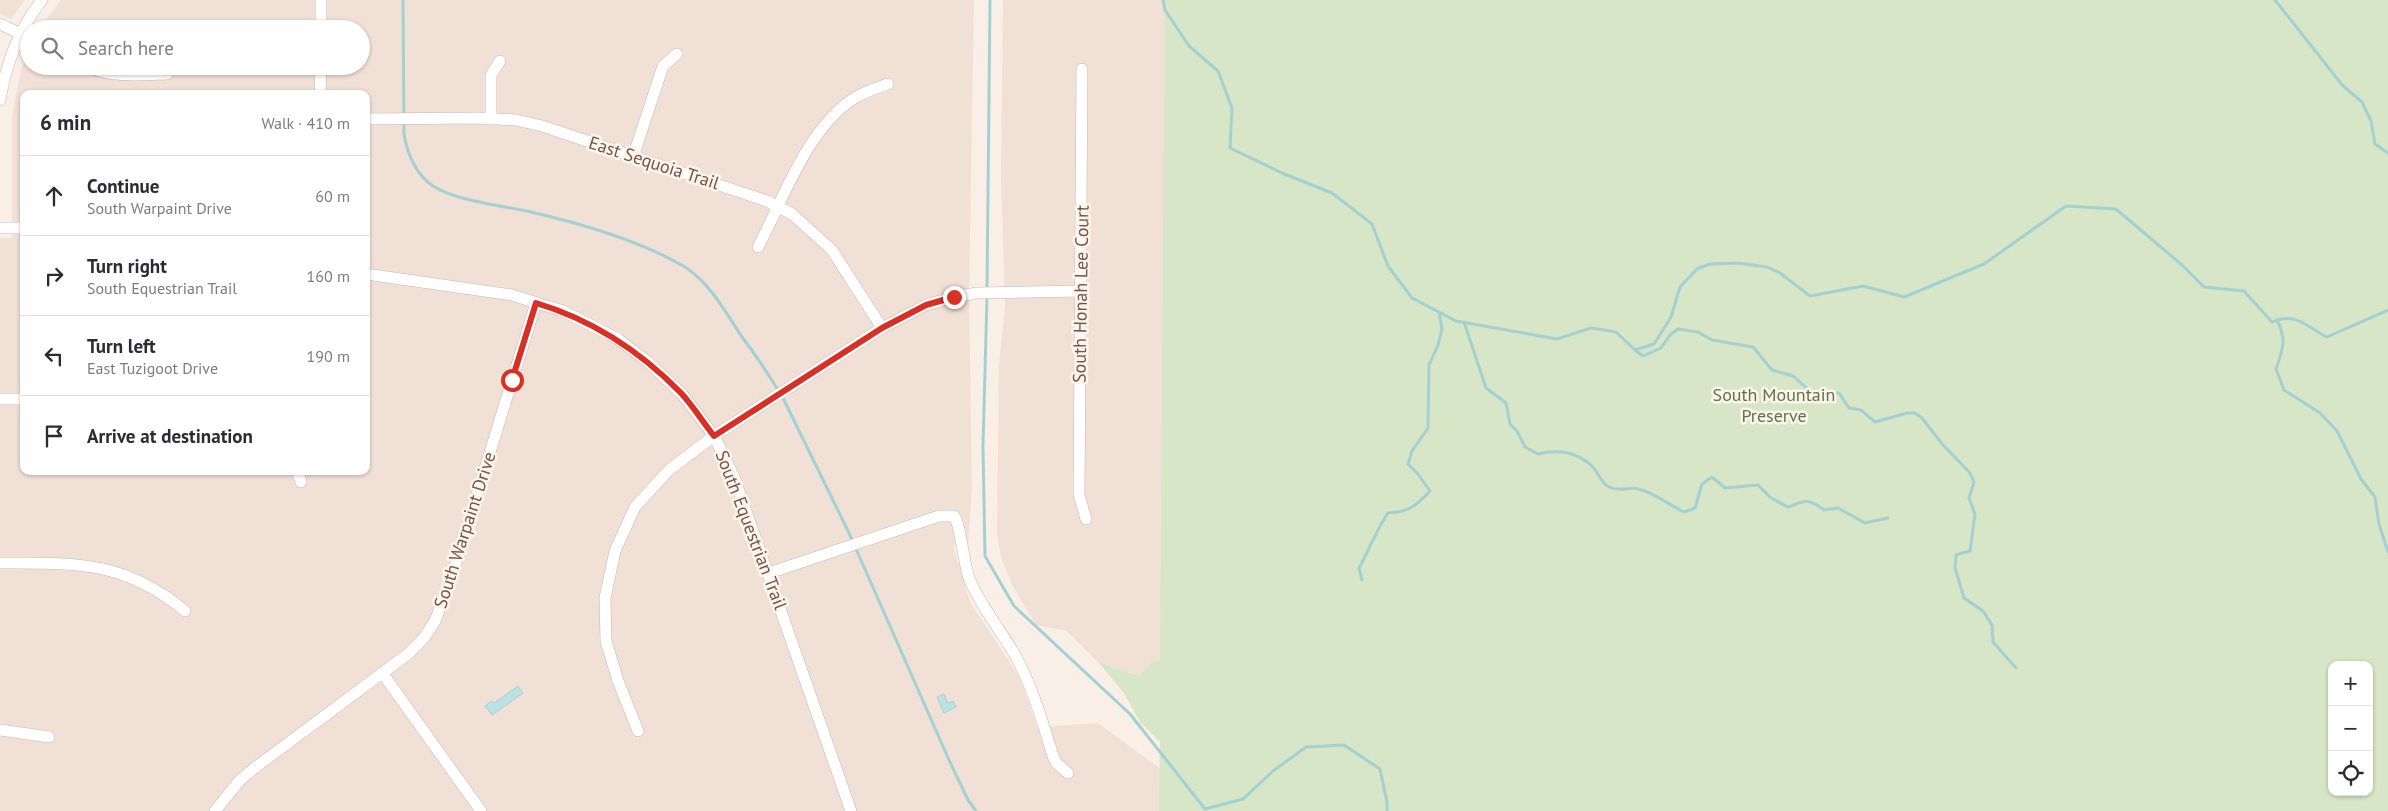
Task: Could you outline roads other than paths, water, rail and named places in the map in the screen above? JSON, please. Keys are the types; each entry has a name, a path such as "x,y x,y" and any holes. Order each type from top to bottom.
{"street":[{"path":"33,20 42,0"},
{"path":"321,0 321,20"},
{"path":"0,24 20,34"},
{"path":"0,100 7,66 20,44"},
{"path":"633,157 663,66 677,54"},
{"path":"491,119 491,75 500,61"},
{"name":"South Honah Lee Court","path":"1082,69 1080,495 1086,519"},
{"path":"320,90 321,75"},
{"path":"758,247 810,144 832,116 853,99 888,84"},
{"name":"East Sequoia Trail","path":"370,119 516,120 542,126 767,201 792,214 832,250 882,328"},
{"path":"0,228 20,228"},
{"name":"South Equestrian Trail","path":"370,275 512,295 563,311 618,339 648,362 682,394 714,436 734,477 851,811"},
{"path":"638,731 618,681 606,641 605,598 615,551 635,507 669,470 714,436 882,328 926,305 977,293 1081,291"},
{"name":"South Warpaint Drive","path":"215,811 240,780 383,674 424,638 444,600 536,303"},
{"path":"0,399 20,399"},
{"path":"769,573 939,516 949,515 957,519 964,566 973,587 1024,672 1033,692 1053,756 1058,764 1068,773"},
{"path":"0,564 60,563 104,568 134,577 172,600 185,611"},
{"path":"383,674 481,811"},
{"path":"0,730 49,738"}],"water":[{"path":"518,686 523,693 492,715 485,706 492,701 494,703"},
{"path":"944,694 948,703 953,701 956,707 944,713 937,697"}],"waterway":[{"path":"403,0 404,134 407,149 413,163 422,176 433,186 454,196 571,222 630,241 685,267 702,281 717,299 778,390"},
{"path":"987,290 990,0"},
{"path":"1163,0 1165,10 1189,46 1218,71 1232,108 1230,148 1282,173 1332,193 1372,224 1388,266 1412,298 1456,321 1557,339 1591,328 1616,332 1635,350 1654,344 1671,317 1680,287 1697,269 1710,264 1738,263 1767,267 1780,273 1810,296 1863,286 1904,297 1984,264 2066,206 2116,209 2182,265 2204,287 2244,291 2272,322 2281,319 2295,319 2327,337 2388,310"},
{"path":"2275,0 2343,86 2362,102 2371,121 2375,144 2388,153"},
{"path":"987,296 983,446 985,556 1014,606 1130,714 1205,809 1243,799 1273,771 1306,747 1344,745 1380,769 1387,811"},
{"path":"1362,580 1359,568 1388,513 1407,510 1430,491 1408,464 1412,451 1428,428 1429,365 1438,345 1442,329 1439,312"},
{"path":"2277,320 2282,333 2283,344 2276,369 2284,390 2320,413 2337,431 2361,479 2375,497 2379,524 2388,552"},
{"path":"1464,322 1486,388 1506,403 1510,424 1517,431 1525,447 1538,454 1566,452 1580,457 1592,466 1609,487 1614,489 1635,488 1645,491 1684,512 1695,508 1702,484 1712,477 1725,488 1758,485 1771,498 1788,507 1807,501 1814,503 1824,510 1838,508 1865,523 1888,518"},
{"path":"1635,350 1643,356 1661,348 1670,335 1678,329 1698,332 1712,340 1753,347 1772,370 1793,376 1811,392 1824,395 1839,393 1849,408 1861,410 1875,422 1907,413 1915,413 1922,418 1943,445 1970,473 1974,482 1969,498 1975,514 1970,551 1956,555 1955,568 1964,598 1983,611 1992,625 1993,642 2016,668"},
{"path":"782,396 849,533 949,760 968,800 976,811"}],"park label":[{"name":"South Mountain Preserve","path":"1774,405"}]}
